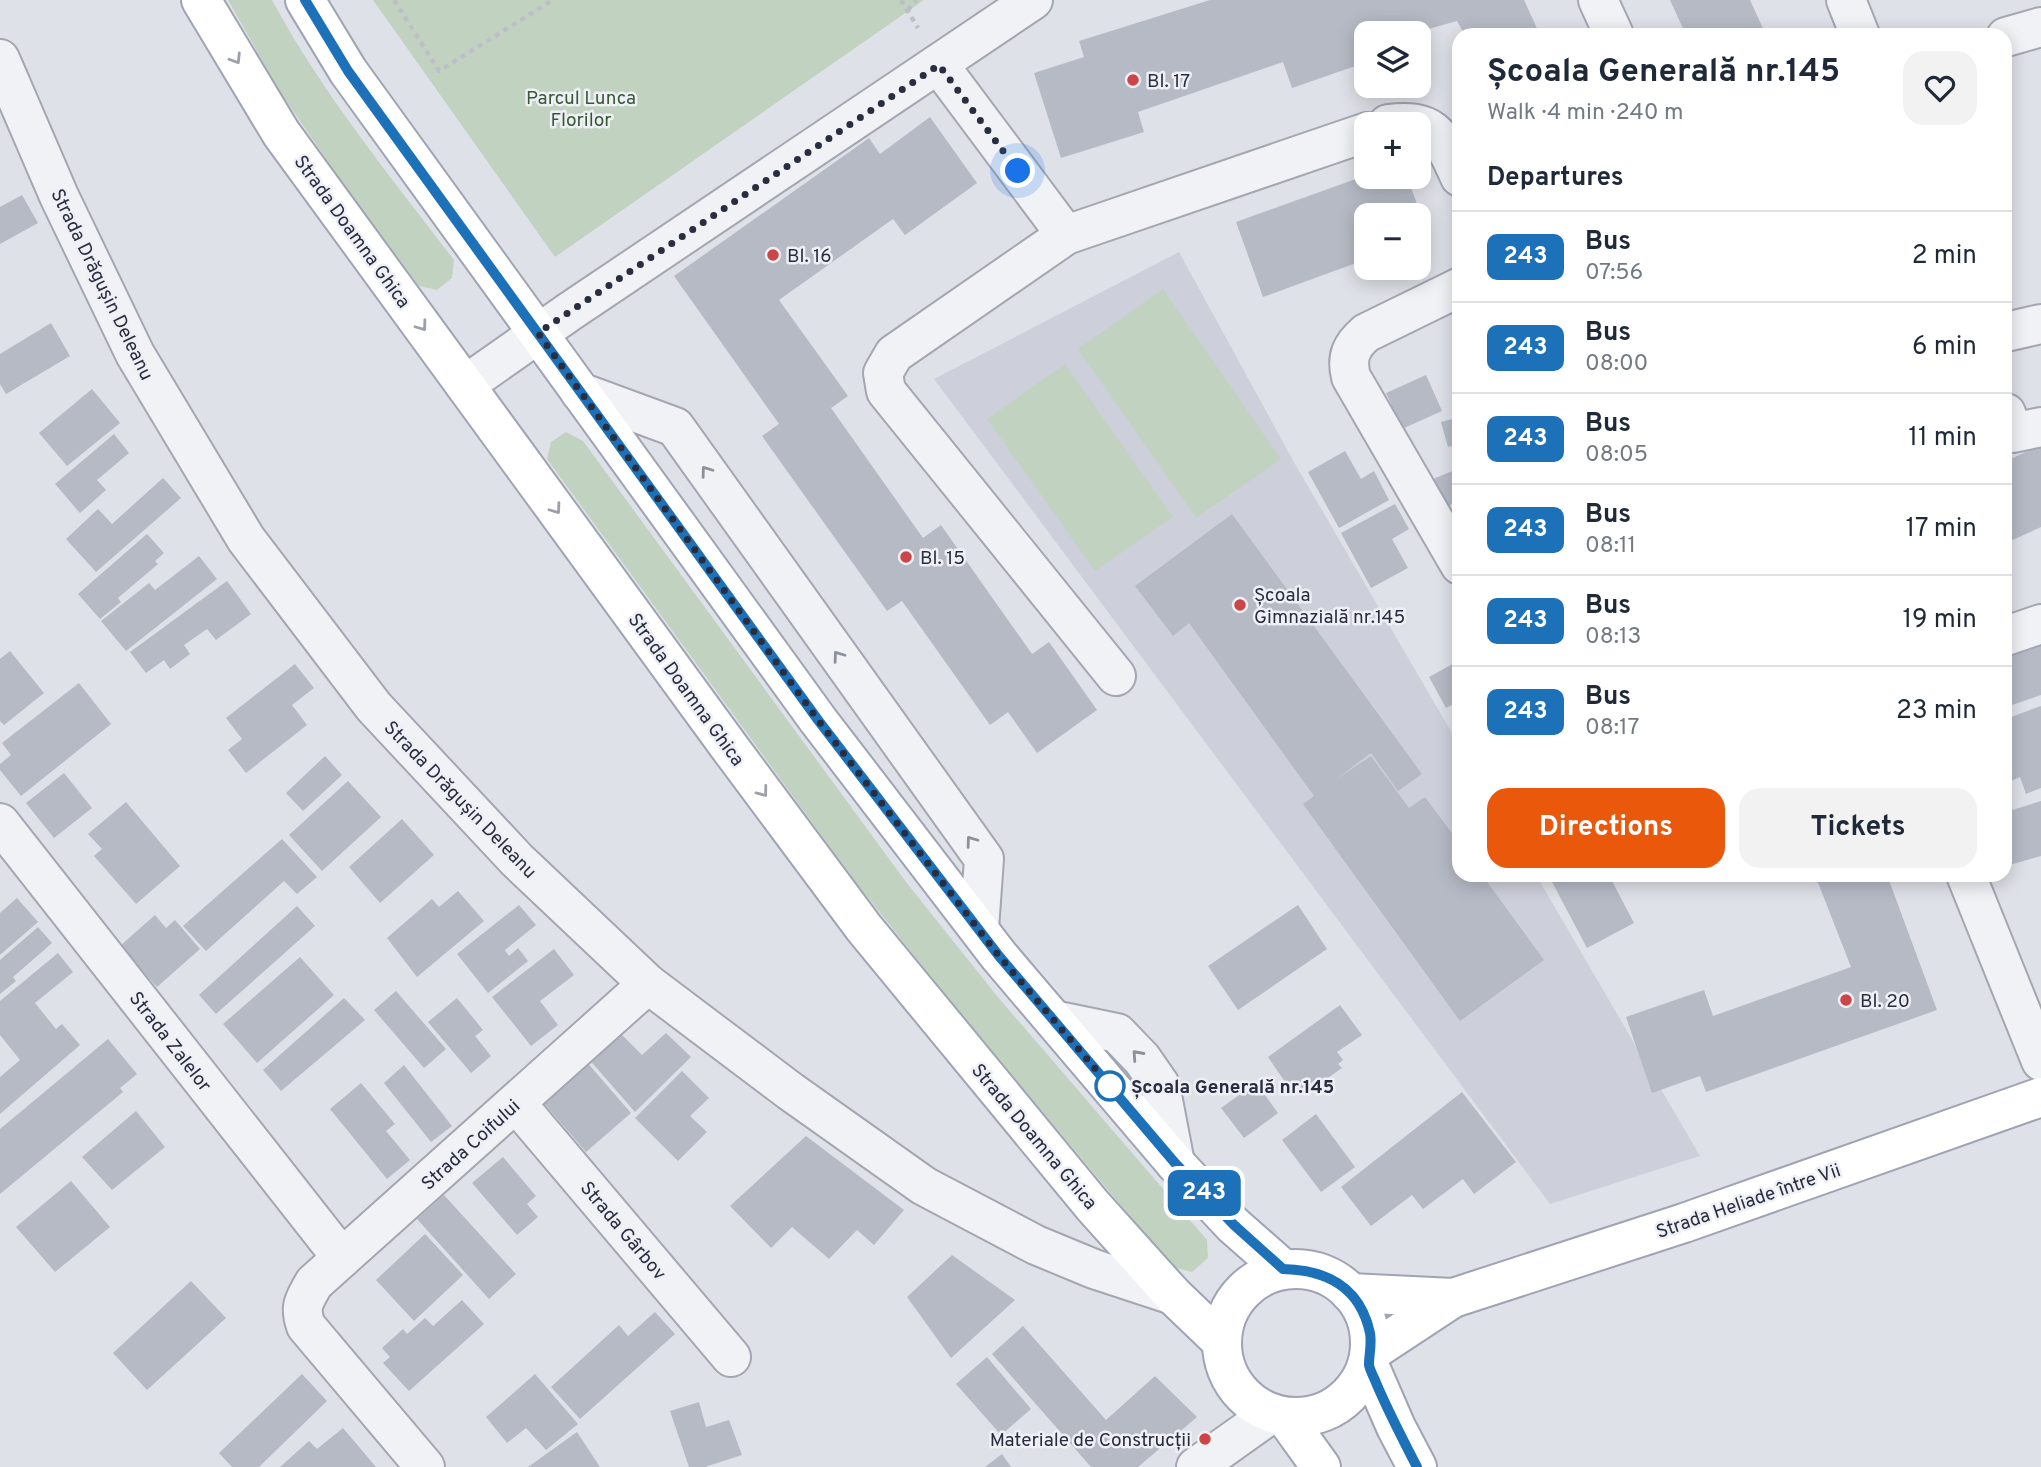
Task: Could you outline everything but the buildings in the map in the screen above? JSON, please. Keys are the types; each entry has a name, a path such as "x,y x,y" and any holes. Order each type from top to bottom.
{"main road":[{"name":"Strada Doamna Ghica","path":"201,0 281,133 864,928 1093,1206 1173,1295 1222,1341"},
{"path":"305,0 348,71 580,392 818,720 979,929 1175,1163 1234,1225 1283,1269"},
{"name":"Strada Heliade între Vii","path":"1370,1359 1452,1298 1684,1223 2041,1097"},
{"path":"1370,1359 1357,1388 1335,1407 1310,1417 1278,1415 1258,1407 1240,1391 1226,1368 1222,1341 1227,1316 1240,1294 1260,1278 1283,1269 1305,1269 1321,1273 1338,1282 1362,1310 1370,1333 1370,1359 1396,1427 1417,1467"},
{"name":"Strada Heliade între Vii","path":"1350,1293 1452,1298"},
{"path":"1278,1415 1321,1467"}],"street":[{"path":"465,385 1033,0"},
{"path":"1598,0 1611,28"},
{"path":"1846,0 1857,28"},
{"path":"2012,35 2041,27"},
{"name":"Strada Drăgușin Deleanu","path":"0,59 58,196 135,354 246,538 374,707 517,860 648,984 790,1091 924,1186 1036,1245 1094,1269 1173,1295"},
{"path":"939,65 1066,235"},
{"path":"1431,131 1443,140 1452,160"},
{"path":"1116,676 886,391 883,373 894,354 1066,235 1354,136"},
{"path":"1452,291 1366,333 1355,342 1348,364 1351,377 1452,551"},
{"path":"2012,331 2041,324"},
{"path":"580,392 675,427 984,859 979,929"},
{"path":"2012,430 2013,433 2041,427"},
{"path":"2012,634 2041,624"},
{"name":"Strada Zalelor","path":"0,823 342,1258"},
{"path":"1969,882 2041,1061"},
{"name":"Strada Coifului","path":"425,1467 306,1326 301,1312 304,1299 314,1283 648,984"},
{"name":"Strada Gârbov","path":"516,1103 731,1357"},
{"path":"1196,1467 1278,1415"}],"path":[{"path":"394,0 439,71 553,0"},
{"path":"908,11 916,0"}],"shaded area":[{"name":"Școala Gimnazială nr.145","path":"1179,252 1295,464 1452,733 1452,882 1540,882 1700,1156 1550,1204 934,379"}],"green space":[{"path":"228,0 272,0 335,101 454,260 452,278 437,290 419,286 349,192 280,92"},
{"name":"Parcul Lunca Florilor","path":"373,0 924,0 555,257"},
{"path":"1163,289 1281,459 1196,518 1078,349"},
{"path":"1065,364 1173,517 1095,571 987,419"},
{"path":"566,432 583,441 906,882 997,996 1207,1240 1208,1258 1192,1272 1172,1267 947,997 854,880 547,459 551,442"}],"bus line":[{"name":"243","path":"305,0 348,71 818,720 999,956 1175,1163 1234,1225 1283,1269 1305,1269 1321,1273 1338,1282 1350,1293 1362,1310 1370,1333 1369,1366 1417,1467"}],"place":[{"name":"Bl. 17","path":"1133,80"},
{"name":"Bl. 16","path":"773,255"},
{"name":"Bl. 15","path":"906,557"},
{"name":"Școala Gimnazială nr.145","path":"1240,605"},
{"name":"Bl. 20","path":"1846,1000"},
{"name":"Școala Generală nr.145","path":"1110,1086"},
{"name":"Materiale de Construcții","path":"1205,1439"}],"route":[{"path":"1018,171 939,65 538,333 818,720 999,956 1110,1086"}]}
